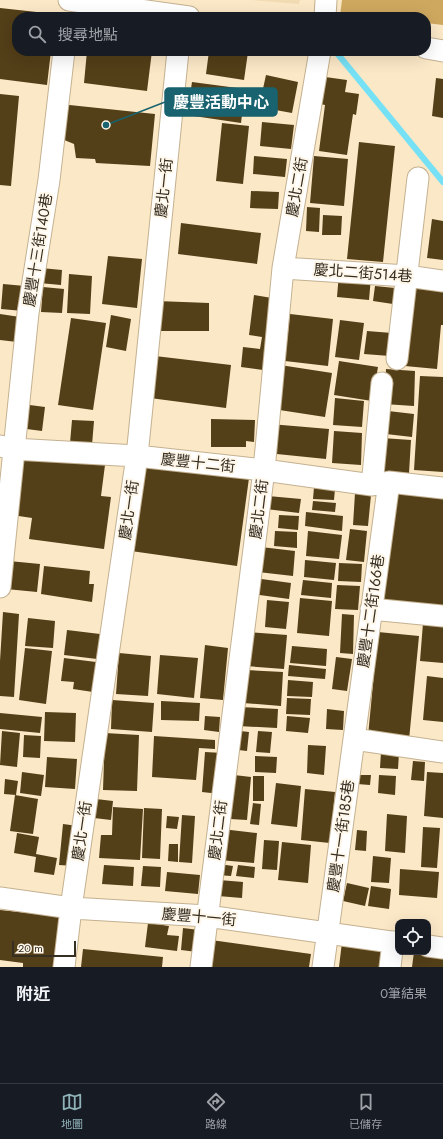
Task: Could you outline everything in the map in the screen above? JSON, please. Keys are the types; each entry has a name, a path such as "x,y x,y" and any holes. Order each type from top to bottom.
{"street":[{"path":"69,12 70,0 150,12"},
{"path":"325,12 326,0"},
{"path":"431,49 443,51"},
{"name":"慶豐十三街140巷","path":"0,587 7,447 49,180 63,56"},
{"name":"慶北一街","path":"64,967 71,908 137,456 177,56"},
{"name":"慶北二街","path":"201,967 264,470 283,268 319,56"},
{"path":"397,360 418,178"},
{"name":"慶北二街514巷","path":"283,268 407,276 443,280"},
{"name":"慶豐十二街166巷","path":"354,739 371,609 380,484 382,384"},
{"name":"慶豐十二街","path":"7,447 137,456 380,484 443,488"},
{"path":"371,609 443,616"},
{"path":"354,739 443,752"},
{"name":"慶豐十一街185巷","path":"323,967 354,739"},
{"name":"慶豐十一街","path":"0,898 71,908 207,916 395,942"},
{"path":"390,967 395,946"},
{"path":"431,946 443,948"}],"shaded area":[{"path":"252,0 300,0 299,4"},
{"path":"342,0 443,0 443,25 431,24 431,12 340,12"}],"building":[{"path":"0,8 37,12 12,12 12,56 50,56 47,85 0,79"},
{"path":"87,56 151,56 147,91 84,83"},
{"path":"208,56 247,56 244,80 206,74"},
{"path":"266,75 298,82 292,113 259,107"},
{"path":"318,76 347,80 345,92 359,94 356,115 353,114 347,155 319,151 325,105 315,103"},
{"path":"436,78 443,79 443,118 432,116"},
{"path":"192,82 245,89 241,123 187,115"},
{"path":"0,94 19,96 11,186 0,185"},
{"path":"60,104 155,114 150,166 96,163 95,159 76,158 74,144 57,137"},
{"path":"262,122 294,125 291,149 260,146"},
{"path":"222,123 249,126 243,184 216,181"},
{"path":"359,142 395,146 383,262 347,259"},
{"path":"254,156 287,159 285,177 253,174"},
{"path":"314,156 348,159 344,206 310,203"},
{"path":"251,191 279,192 278,209 250,208"},
{"path":"307,207 320,208 319,232 306,231"},
{"path":"323,215 342,216 341,235 322,235"},
{"path":"432,219 443,221 443,260 427,258"},
{"path":"181,223 261,233 257,264 178,254"},
{"path":"108,256 142,259 137,308 102,304"},
{"path":"41,268 62,270 61,285 39,283"},
{"path":"339,273 371,277 369,300 337,297"},
{"path":"69,274 92,276 90,314 67,313"},
{"path":"413,282 443,285 443,325 441,325 437,369 405,366"},
{"path":"3,284 25,286 23,311 1,309"},
{"path":"375,286 395,288 393,304 373,301"},
{"path":"43,287 64,289 62,313 41,312"},
{"path":"254,295 272,298 263,370 241,367 243,347 260,349 262,337 249,335"},
{"path":"157,301 209,303 209,331 157,331"},
{"path":"0,314 20,317 17,342 0,340"},
{"path":"290,314 333,319 328,366 285,361"},
{"path":"111,315 131,319 126,351 106,347"},
{"path":"71,318 106,323 93,410 58,405"},
{"path":"340,320 364,323 359,360 335,357"},
{"path":"367,331 392,333 390,356 364,354"},
{"path":"155,356 231,365 226,408 150,398"},
{"path":"339,361 378,367 372,401 334,395"},
{"path":"280,365 332,373 325,417 273,409"},
{"path":"386,369 415,371 414,406 384,404"},
{"path":"420,376 443,377 443,472 414,470"},
{"path":"335,398 364,401 362,427 333,425"},
{"path":"22,404 45,407 42,431 19,428"},
{"path":"388,411 414,414 412,437 386,434"},
{"path":"211,419 255,420 254,442 246,441 246,447 211,447"},
{"path":"72,420 94,421 92,445 70,443"},
{"path":"270,424 329,429 326,459 267,453"},
{"path":"334,431 362,433 361,465 332,463"},
{"path":"382,438 411,440 409,473 380,471"},
{"path":"20,454 105,465 101,496 111,497 104,549 29,539 32,518 12,515"},
{"path":"144,463 249,478 237,566 131,551"},
{"path":"314,487 335,489 334,500 313,499"},
{"path":"394,490 443,496 443,609 382,602"},
{"path":"355,493 371,495 368,526 353,525"},
{"path":"268,496 301,499 299,513 266,509"},
{"path":"313,501 336,503 335,512 312,510"},
{"path":"306,512 343,516 342,531 305,526"},
{"path":"279,515 299,516 298,530 278,528"},
{"path":"350,529 367,531 364,562 346,560"},
{"path":"275,531 297,532 297,548 274,546"},
{"path":"308,531 342,535 339,559 306,556"},
{"path":"261,547 295,551 293,576 258,572"},
{"path":"305,560 336,563 334,580 304,577"},
{"path":"9,561 40,564 37,592 6,589"},
{"path":"339,563 362,564 361,582 338,581"},
{"path":"44,566 90,571 89,584 94,584 92,602 41,594"},
{"path":"254,578 291,583 289,599 252,594"},
{"path":"303,580 332,583 331,598 301,595"},
{"path":"337,585 360,586 358,610 335,609"},
{"path":"300,598 332,601 329,636 297,633"},
{"path":"267,600 289,602 286,629 265,627"},
{"path":"3,612 19,614 14,697 0,696 0,661"},
{"path":"342,614 354,615 353,654 340,653"},
{"path":"28,618 55,621 53,648 25,646"},
{"path":"423,623 443,625 443,663 420,661"},
{"path":"67,630 100,634 97,659 64,655"},
{"path":"249,632 287,635 284,669 246,666"},
{"path":"378,632 419,636 409,740 368,736"},
{"path":"205,645 228,648 223,700 200,698"},
{"path":"292,646 327,649 326,666 290,663"},
{"path":"25,648 52,651 46,704 19,700"},
{"path":"119,653 151,656 148,696 116,694"},
{"path":"160,655 198,658 194,698 157,694"},
{"path":"336,657 352,659 347,691 332,689"},
{"path":"64,658 96,662 93,692 73,689 74,682 61,681"},
{"path":"289,665 326,669 325,679 288,676"},
{"path":"246,670 283,672 281,706 243,703"},
{"path":"427,676 443,678 443,722 423,720"},
{"path":"288,680 313,682 312,697 287,696"},
{"path":"287,698 311,699 310,715 286,714"},
{"path":"112,700 154,703 152,732 111,729"},
{"path":"161,701 200,703 199,721 161,720"},
{"path":"239,707 278,709 277,728 238,726"},
{"path":"327,709 344,711 343,730 326,729"},
{"path":"45,712 76,713 75,742 44,741"},
{"path":"0,713 42,717 40,733 0,729"},
{"path":"205,716 220,717 219,732 204,730"},
{"path":"287,716 310,718 308,733 286,731"},
{"path":"232,730 249,732 247,751 230,749"},
{"path":"2,731 20,733 17,767 0,765"},
{"path":"258,731 272,732 270,753 256,752"},
{"path":"105,733 139,735 137,791 103,790"},
{"path":"24,735 41,736 40,758 23,757"},
{"path":"154,736 215,740 215,749 199,748 196,780 152,777"},
{"path":"308,745 326,746 324,775 307,773"},
{"path":"205,752 223,753 220,794 202,792"},
{"path":"381,752 399,753 398,769 380,768"},
{"path":"255,756 277,757 276,773 255,772"},
{"path":"47,757 77,759 75,789 45,787"},
{"path":"413,761 425,762 424,781 411,780"},
{"path":"22,772 44,775 41,796 20,793"},
{"path":"427,772 443,773 443,818 424,816"},
{"path":"234,775 251,777 247,820 230,819"},
{"path":"357,775 371,775 370,785 357,784"},
{"path":"379,775 396,776 395,795 378,793"},
{"path":"253,776 264,776 264,801 253,801"},
{"path":"5,779 18,781 16,795 4,794"},
{"path":"276,783 301,786 297,827 271,824"},
{"path":"305,789 335,792 330,843 301,840"},
{"path":"15,795 38,799 33,834 10,831"},
{"path":"96,799 113,801 111,820 94,818"},
{"path":"253,803 261,804 259,825 250,824"},
{"path":"113,807 143,809 140,860 99,858 101,835 112,835"},
{"path":"144,808 162,809 160,859 142,858"},
{"path":"387,814 407,816 405,853 385,851"},
{"path":"182,815 195,816 192,863 179,862"},
{"path":"167,816 179,817 177,829 166,828"},
{"path":"63,824 78,826 74,866 59,865"},
{"path":"423,827 440,828 437,868 421,867"},
{"path":"222,829 257,833 254,863 219,860"},
{"path":"357,830 367,831 366,851 355,850"},
{"path":"17,833 39,837 36,854 57,858 54,875 34,872 36,857 14,853"},
{"path":"264,840 279,841 277,870 262,869"},
{"path":"282,842 311,845 308,883 278,880"},
{"path":"169,844 178,844 178,862 168,861"},
{"path":"373,856 391,858 389,883 371,882"},
{"path":"219,864 233,866 231,876 218,875"},
{"path":"104,865 134,867 133,886 102,884"},
{"path":"238,865 255,867 254,878 236,876"},
{"path":"143,866 161,867 160,887 141,886"},
{"path":"400,869 439,872 437,898 399,895"},
{"path":"167,872 200,875 198,894 165,891"},
{"path":"219,880 243,882 242,898 218,896"},
{"path":"347,883 369,888 365,906 343,901"},
{"path":"371,886 391,889 389,909 368,906"},
{"path":"0,910 65,917 60,967 23,967 23,963 0,960"},
{"path":"148,923 169,926 167,935 179,936 177,951 145,947"},
{"path":"183,928 199,930 197,952 181,950"},
{"path":"211,940 311,954 309,967 207,967"},
{"path":"342,942 386,948 383,967 339,967"},
{"path":"83,949 163,957 162,967 81,967"},
{"path":"431,953 443,954 443,967 412,967 414,955 431,955"}],"waterway":[{"path":"339,56 443,182"}],"place":[{"name":"慶豐活動中心","path":"106,125"}]}
